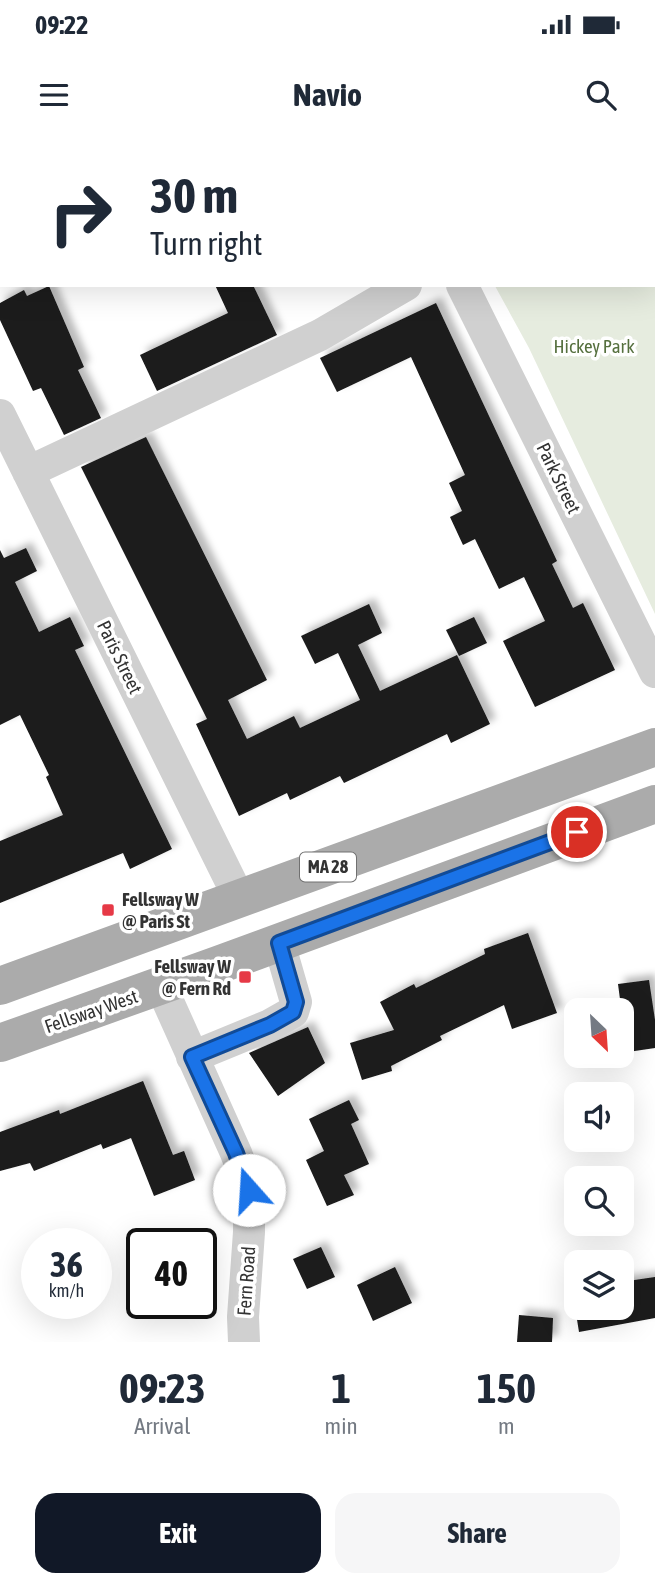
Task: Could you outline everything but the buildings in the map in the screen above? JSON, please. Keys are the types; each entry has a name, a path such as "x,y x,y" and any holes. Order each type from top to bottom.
{"main road":[{"name":"MA 28","path":"0,986 655,747"},
{"name":"Fellsway West","path":"0,1043 655,804"}],"street":[{"path":"28,472 320,335 403,287"},
{"name":"Park Street","path":"463,287 655,672"},
{"name":"Paris Street","path":"0,415 240,900"},
{"path":"192,1057 270,1025 293,1012 296,1002 279,943"},
{"name":"Fern Road","path":"161,986 236,1153 249,1190 244,1342"}],"green space":[{"name":"Hickey Park","path":"496,287 655,287 655,614 529,348"}],"place":[{"name":"Fellsway W @ Paris St","path":"108,910"},
{"name":"Fellsway W @ Fern Rd","path":"245,977"}],"route":[{"path":"249,1190 236,1153 192,1057 270,1025 293,1012 296,1002 279,943 577,832"}]}
